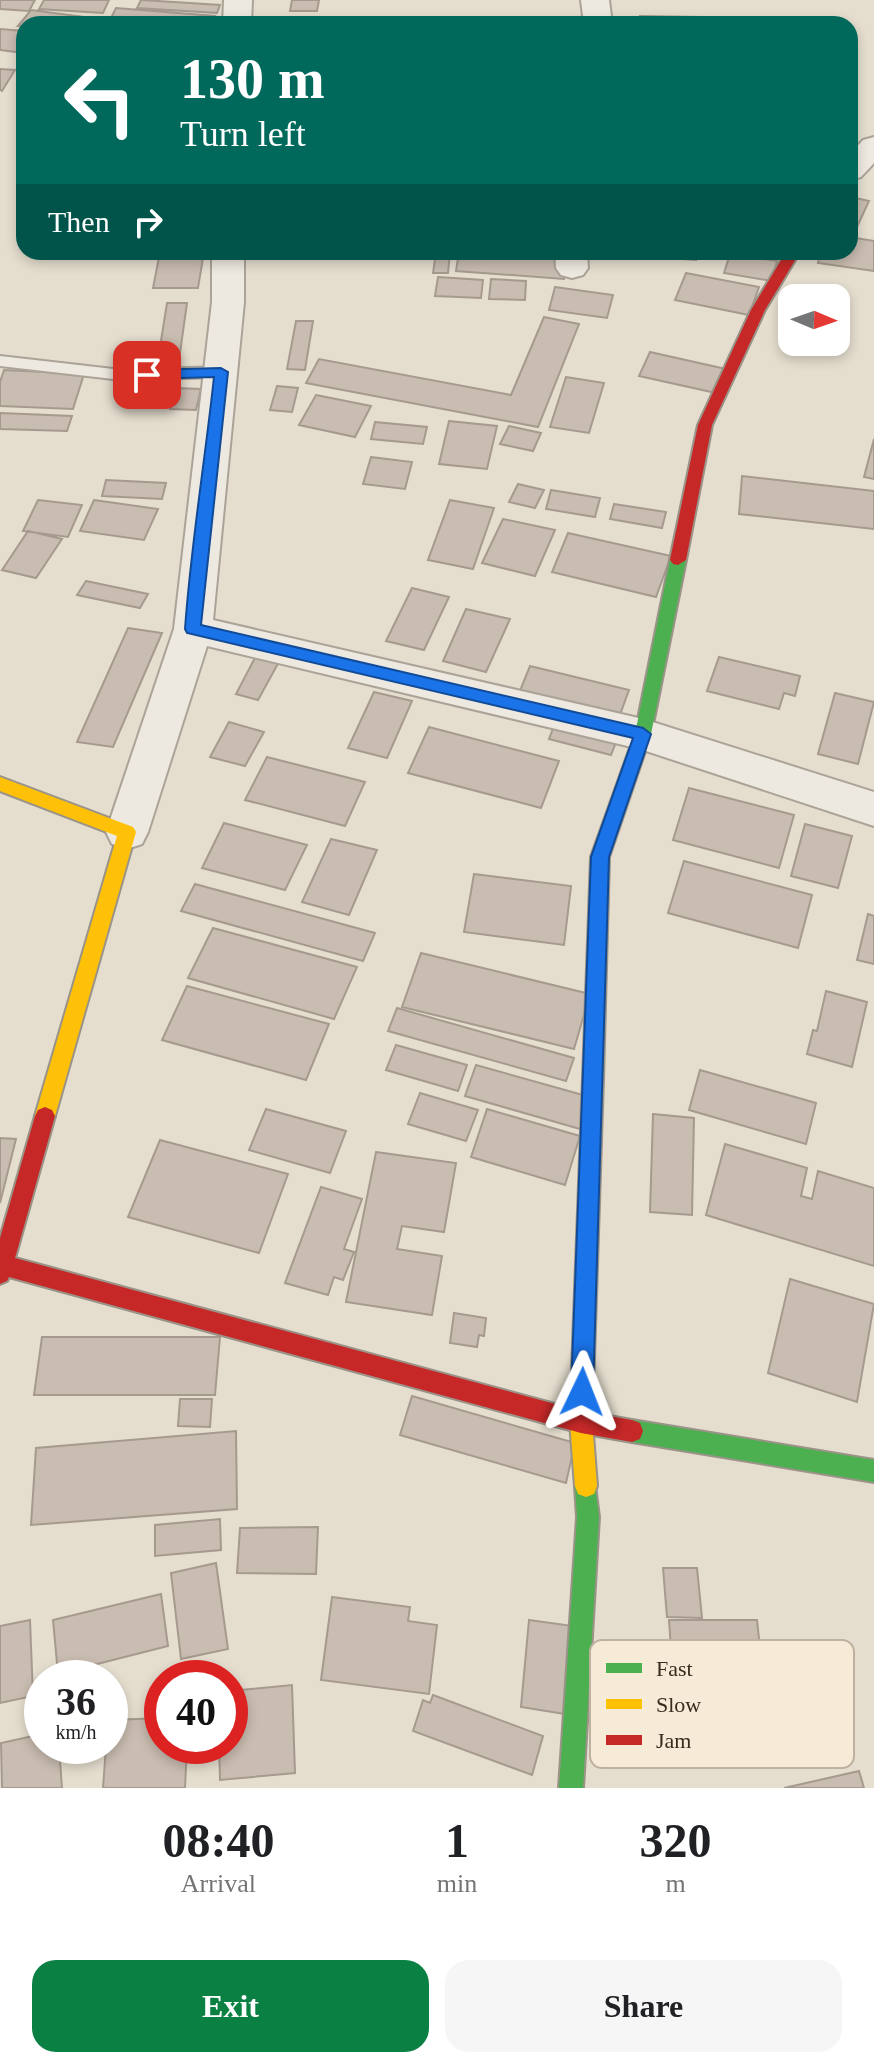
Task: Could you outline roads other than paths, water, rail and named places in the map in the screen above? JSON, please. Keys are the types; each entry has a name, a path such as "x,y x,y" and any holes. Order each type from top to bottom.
{"street":[{"path":"858,163 874,146"},
{"path":"228,260 228,302 211,483 198,556 193,629 127,832 1,1269 581,1422 874,1471"},
{"path":"571,1788 588,1517 581,1422 600,857 643,734 705,425 758,310 788,260"},
{"path":"193,629 643,734 874,809"},
{"path":"0,784 127,832"}],"lane":[{"path":"0,361 122,375 221,372"}]}
